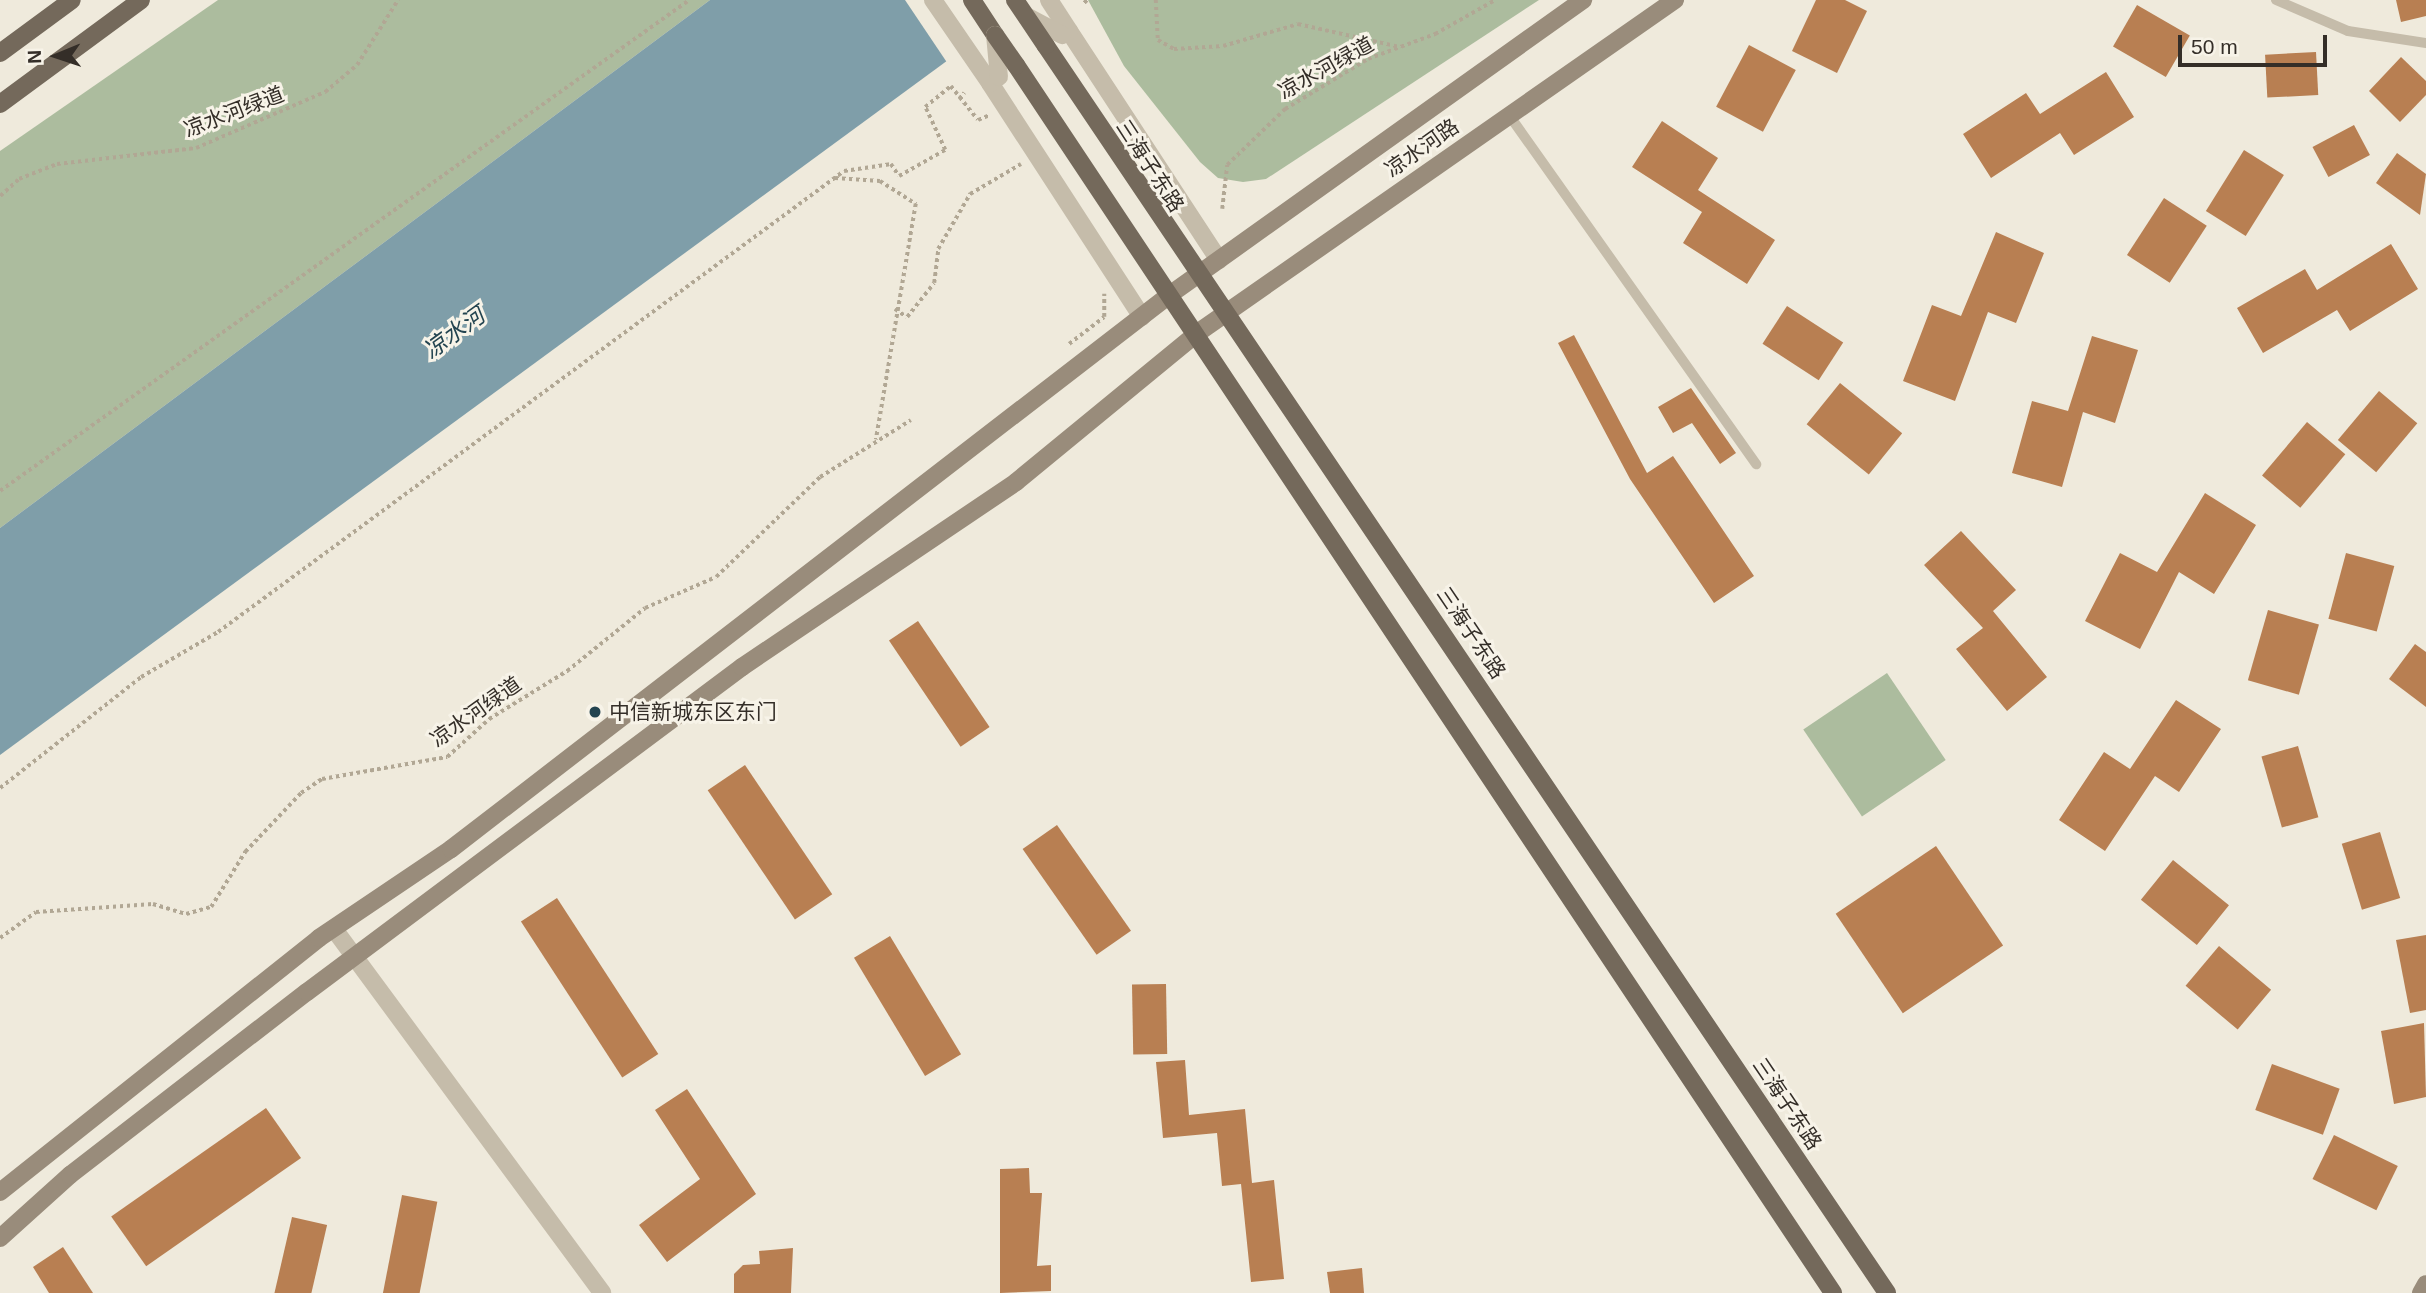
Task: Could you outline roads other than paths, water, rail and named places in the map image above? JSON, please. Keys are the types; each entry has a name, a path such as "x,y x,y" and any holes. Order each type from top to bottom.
{"main road":[{"path":"0,53 72,0"},
{"path":"0,104 141,0"},
{"path":"972,0 1833,1293"},
{"name":"三海子东路","path":"1015,0 1197,276 1225,313 1887,1293"}],"street":[{"path":"933,0 994,80"},
{"path":"1049,0 1070,37 1219,260"},
{"name":"凉水河路","path":"0,1192 334,929 452,849 1168,296 1583,0"},
{"name":"凉水河路","path":"0,1238 70,1175 742,667 1016,482 1196,334 1675,0"},
{"path":"1026,16 1070,37"},
{"path":"995,35 994,106 1142,317"},
{"path":"334,929 602,1293"},
{"path":"2421,1293 2426,1284"}],"lane":[{"path":"2276,0 2348,32 2426,43"},
{"path":"1509,115 1756,464"}],"water":[{"name":"凉水河","path":"710,0 1030,0 0,755 0,528"}],"place":[{"name":"中信新城东区东门","path":"595,712"}]}
